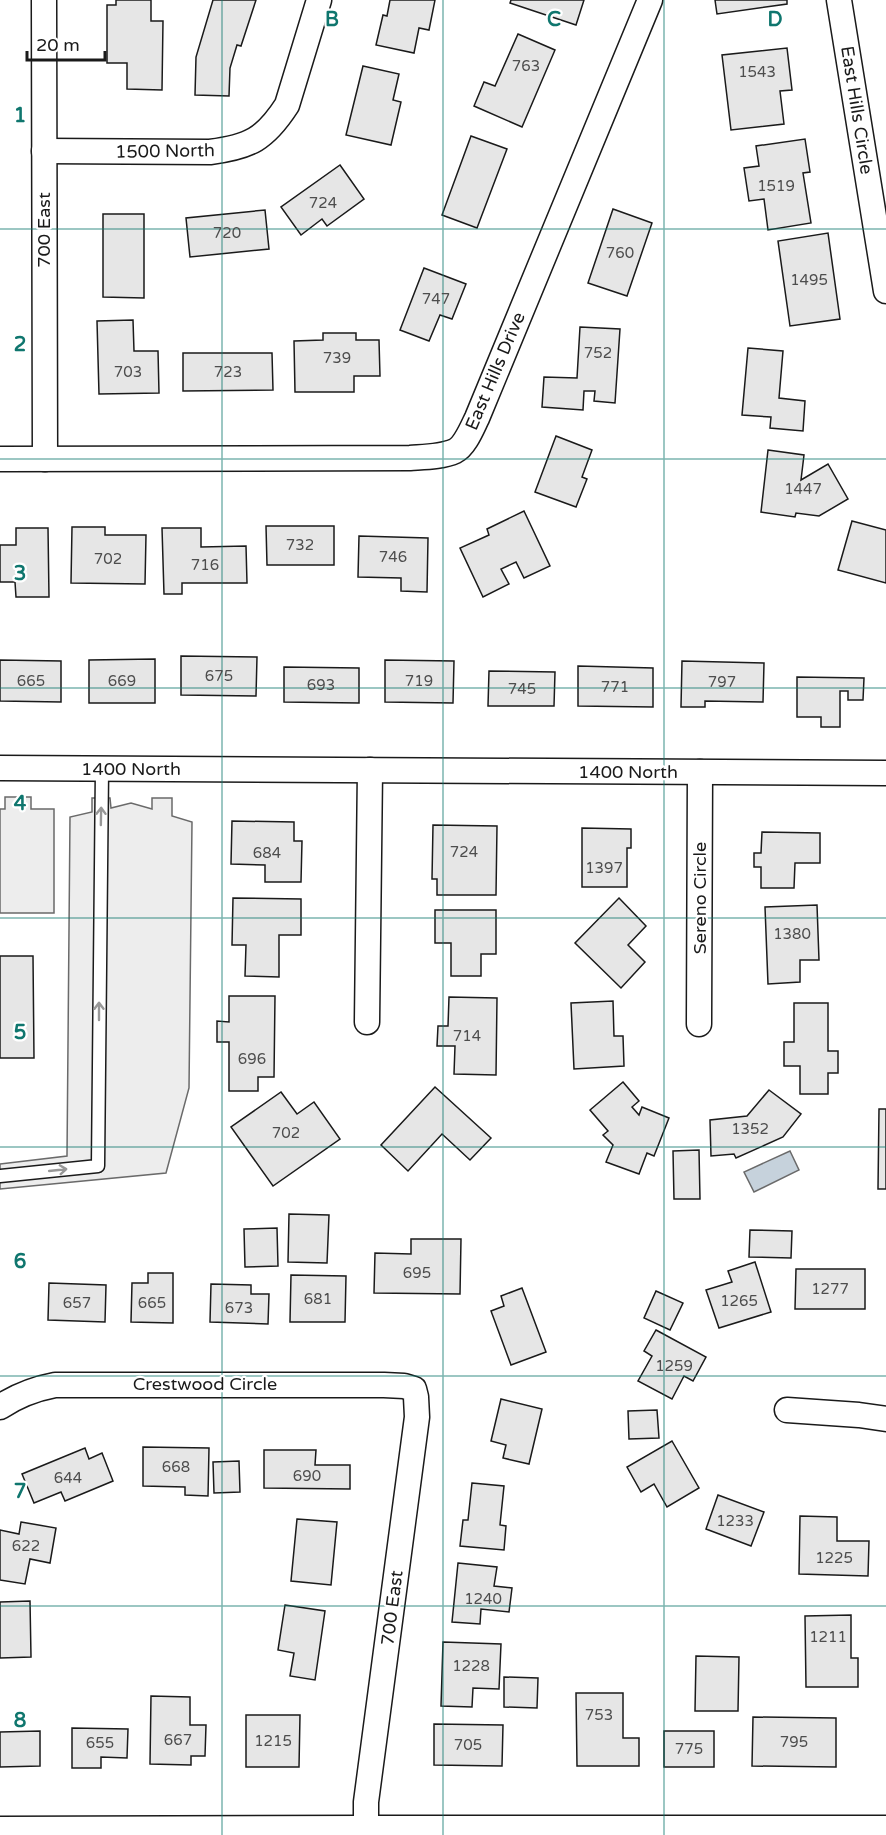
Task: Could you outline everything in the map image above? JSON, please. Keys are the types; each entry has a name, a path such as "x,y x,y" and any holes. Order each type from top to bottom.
{"street":[{"name":"700 East","path":"44,0 45,459"},
{"name":"1500 North","path":"44,151 210,152 229,150 248,144 263,134 277,120 287,105 319,0"},
{"name":"East Hills Drive","path":"0,459 410,458 433,456 456,450 468,435 477,418 650,0"},
{"name":"East Hills Circle","path":"839,0 886,291"},
{"name":"1400 North","path":"0,768 886,773"},
{"path":"367,1022 370,770"},
{"name":"Sereno Circle","path":"699,1024 700,772"},
{"name":"Crestwood Circle","path":"0,1407 32,1390 55,1385 384,1385 414,1389"},
{"name":"700 East","path":"366,1827 366,1802 417,1417 414,1389"},
{"path":"787,1410 886,1419"},
{"path":"0,1829 886,1828"}],"lane":[{"path":"0,1176 98,1166 102,769"}],"shaded area":[{"path":"5,797 31,797 31,809 54,809 54,913 0,913 0,809 5,809"},
{"path":"92,798 110,798 111,808 131,803 152,809 152,798 172,798 172,816 192,822 189,1088 166,1173 0,1189 0,1164 67,1156 70,817 92,812"},
{"path":"790,1151 799,1170 754,1192 744,1172"}],"building":[{"path":"116,0 151,0 151,21 163,21 162,90 127,89 127,63 107,63 107,5 116,5"},
{"path":"213,0 256,0 241,46 237,45 230,68 229,96 195,95 196,57"},
{"path":"390,0 435,0 429,30 419,28 414,53 376,45 383,15 387,16"},
{"path":"511,0 584,0 576,25 510,3"},
{"path":"715,0 787,0 787,4 717,14"},
{"path":"518,34 555,50 522,127 474,106 484,82 495,86"},
{"path":"787,48 792,90 780,91 784,124 731,130 722,55"},
{"path":"363,66 399,74 393,100 401,102 391,145 346,135"},
{"path":"471,136 507,149 477,228 442,215"},
{"path":"805,139 810,172 803,173 811,223 768,230 764,199 749,201 744,168 759,166 756,146"},
{"path":"340,165 364,199 327,226 322,219 301,235 281,207"},
{"path":"613,209 652,223 627,296 588,283"},
{"path":"265,210 269,249 190,257 186,218"},
{"path":"103,214 144,214 144,298 103,297"},
{"path":"828,233 840,319 790,326 778,241"},
{"path":"424,268 466,284 452,319 440,315 429,341 400,330"},
{"path":"133,320 134,351 158,351 159,393 99,394 97,321"},
{"path":"580,327 620,329 615,403 594,401 595,391 584,391 583,410 542,407 544,377 577,378"},
{"path":"323,333 356,333 356,340 379,340 380,376 354,376 354,392 295,392 294,341 323,340"},
{"path":"748,348 783,351 779,398 805,401 803,431 770,428 771,417 742,415"},
{"path":"183,353 272,353 273,390 183,391"},
{"path":"556,436 592,450 582,477 587,479 576,507 535,492"},
{"path":"768,450 804,455 801,480 828,464 848,499 819,516 796,513 795,517 761,512"},
{"path":"524,511 550,566 524,578 516,562 501,569 509,584 483,597 460,548 489,535 487,529"},
{"path":"852,521 886,530 886,583 838,570"},
{"path":"266,526 334,526 334,565 267,565"},
{"path":"72,527 105,527 105,535 146,535 145,584 71,583"},
{"path":"16,528 48,528 49,597 16,597 15,582 0,582 0,545 16,545"},
{"path":"162,528 201,528 201,547 246,546 247,583 182,583 182,594 164,594"},
{"path":"359,536 428,538 427,592 401,591 401,578 358,577"},
{"path":"181,656 257,657 256,696 181,695"},
{"path":"155,659 155,703 89,703 89,660"},
{"path":"0,660 61,661 61,702 0,701"},
{"path":"385,660 454,661 453,703 385,702"},
{"path":"682,661 764,663 763,702 705,701 705,707 681,707"},
{"path":"578,666 653,668 653,707 578,706"},
{"path":"284,667 359,668 359,703 284,702"},
{"path":"489,671 555,672 554,706 488,706"},
{"path":"797,677 864,678 863,700 848,700 848,691 840,691 840,727 821,727 821,717 797,717"},
{"path":"232,821 294,822 294,841 302,841 301,882 265,882 265,865 231,864"},
{"path":"433,825 497,826 496,895 437,895 437,879 432,879"},
{"path":"582,828 631,829 631,848 627,848 627,887 582,887"},
{"path":"762,832 820,833 820,863 795,863 794,888 761,888 761,867 754,867 754,853 761,853"},
{"path":"233,898 301,899 301,935 279,935 279,977 245,976 246,945 232,945"},
{"path":"619,898 646,926 628,945 645,962 621,988 575,943"},
{"path":"817,905 819,960 800,960 800,982 768,984 765,907"},
{"path":"435,910 496,910 496,954 481,954 481,976 451,976 451,943 435,943"},
{"path":"0,956 33,956 34,1058 0,1058"},
{"path":"229,996 275,996 274,1077 258,1077 258,1091 229,1091 229,1042 217,1042 217,1021 229,1022"},
{"path":"449,997 497,998 496,1075 454,1074 455,1046 437,1046 438,1026 448,1026"},
{"path":"613,1001 614,1036 623,1036 624,1066 574,1069 571,1003"},
{"path":"794,1003 828,1003 828,1051 838,1051 838,1073 828,1073 828,1094 800,1094 800,1066 784,1066 784,1042 794,1042"},
{"path":"623,1082 639,1101 632,1107 639,1115 642,1107 669,1118 654,1156 647,1153 639,1174 606,1162 613,1145 603,1135 608,1131 590,1110"},
{"path":"435,1087 491,1138 470,1160 442,1134 408,1171 381,1145"},
{"path":"769,1090 801,1114 783,1137 736,1158 734,1154 711,1156 710,1120 747,1116"},
{"path":"281,1092 297,1114 314,1102 340,1139 273,1186 231,1127"},
{"path":"879,1109 886,1109 886,1189 878,1189"},
{"path":"699,1150 700,1199 674,1199 673,1151"},
{"path":"289,1214 329,1215 327,1263 288,1262"},
{"path":"277,1228 278,1266 245,1267 244,1229"},
{"path":"750,1230 792,1231 791,1258 749,1257"},
{"path":"411,1239 461,1239 460,1294 374,1293 375,1253 411,1254"},
{"path":"755,1262 771,1312 719,1328 706,1290 732,1282 728,1271"},
{"path":"796,1269 865,1269 865,1309 795,1309"},
{"path":"148,1273 173,1273 173,1323 131,1322 132,1283 148,1283"},
{"path":"291,1275 346,1276 345,1322 290,1322"},
{"path":"49,1283 106,1285 105,1322 48,1320"},
{"path":"211,1284 251,1285 251,1294 269,1294 268,1324 210,1322"},
{"path":"522,1288 546,1352 511,1365 491,1311 504,1306 501,1296"},
{"path":"656,1291 683,1303 670,1330 644,1318"},
{"path":"656,1330 706,1357 693,1381 684,1376 672,1399 638,1381 652,1356 644,1351"},
{"path":"501,1399 542,1409 529,1464 503,1458 506,1445 491,1441"},
{"path":"657,1410 659,1438 629,1439 628,1411"},
{"path":"672,1441 699,1488 667,1507 654,1484 641,1492 627,1467"},
{"path":"143,1447 209,1448 208,1496 185,1495 185,1487 143,1486"},
{"path":"85,1448 89,1459 102,1453 113,1481 65,1501 61,1492 34,1503 22,1474"},
{"path":"264,1450 316,1450 315,1465 350,1465 350,1489 264,1488"},
{"path":"239,1461 240,1492 214,1493 213,1462"},
{"path":"472,1483 504,1486 500,1525 506,1526 504,1550 460,1546 463,1520 468,1520"},
{"path":"718,1495 764,1512 751,1546 706,1529"},
{"path":"800,1516 837,1517 837,1541 869,1541 868,1576 799,1574"},
{"path":"297,1519 337,1522 331,1585 291,1581"},
{"path":"21,1522 56,1528 50,1563 30,1559 25,1584 0,1580 0,1530 19,1534"},
{"path":"458,1563 497,1567 494,1586 512,1588 509,1612 481,1609 480,1624 452,1622"},
{"path":"30,1601 31,1657 0,1658 0,1602"},
{"path":"285,1605 325,1611 315,1680 290,1676 294,1653 278,1650"},
{"path":"851,1615 851,1658 858,1658 858,1687 806,1687 805,1616"},
{"path":"443,1642 501,1644 499,1689 473,1688 472,1707 441,1706"},
{"path":"696,1656 739,1657 738,1711 695,1711"},
{"path":"504,1677 538,1678 537,1708 504,1707"},
{"path":"576,1693 623,1693 623,1738 639,1738 639,1766 577,1766"},
{"path":"151,1696 190,1697 190,1725 206,1725 205,1756 191,1756 191,1765 150,1764"},
{"path":"246,1715 300,1715 299,1767 246,1767"},
{"path":"753,1717 836,1718 836,1767 752,1766"},
{"path":"434,1724 503,1725 502,1766 434,1765"},
{"path":"72,1728 128,1729 127,1758 101,1757 101,1768 72,1768"},
{"path":"40,1731 40,1766 0,1767 0,1732"},
{"path":"664,1731 714,1731 714,1767 664,1767"}]}
